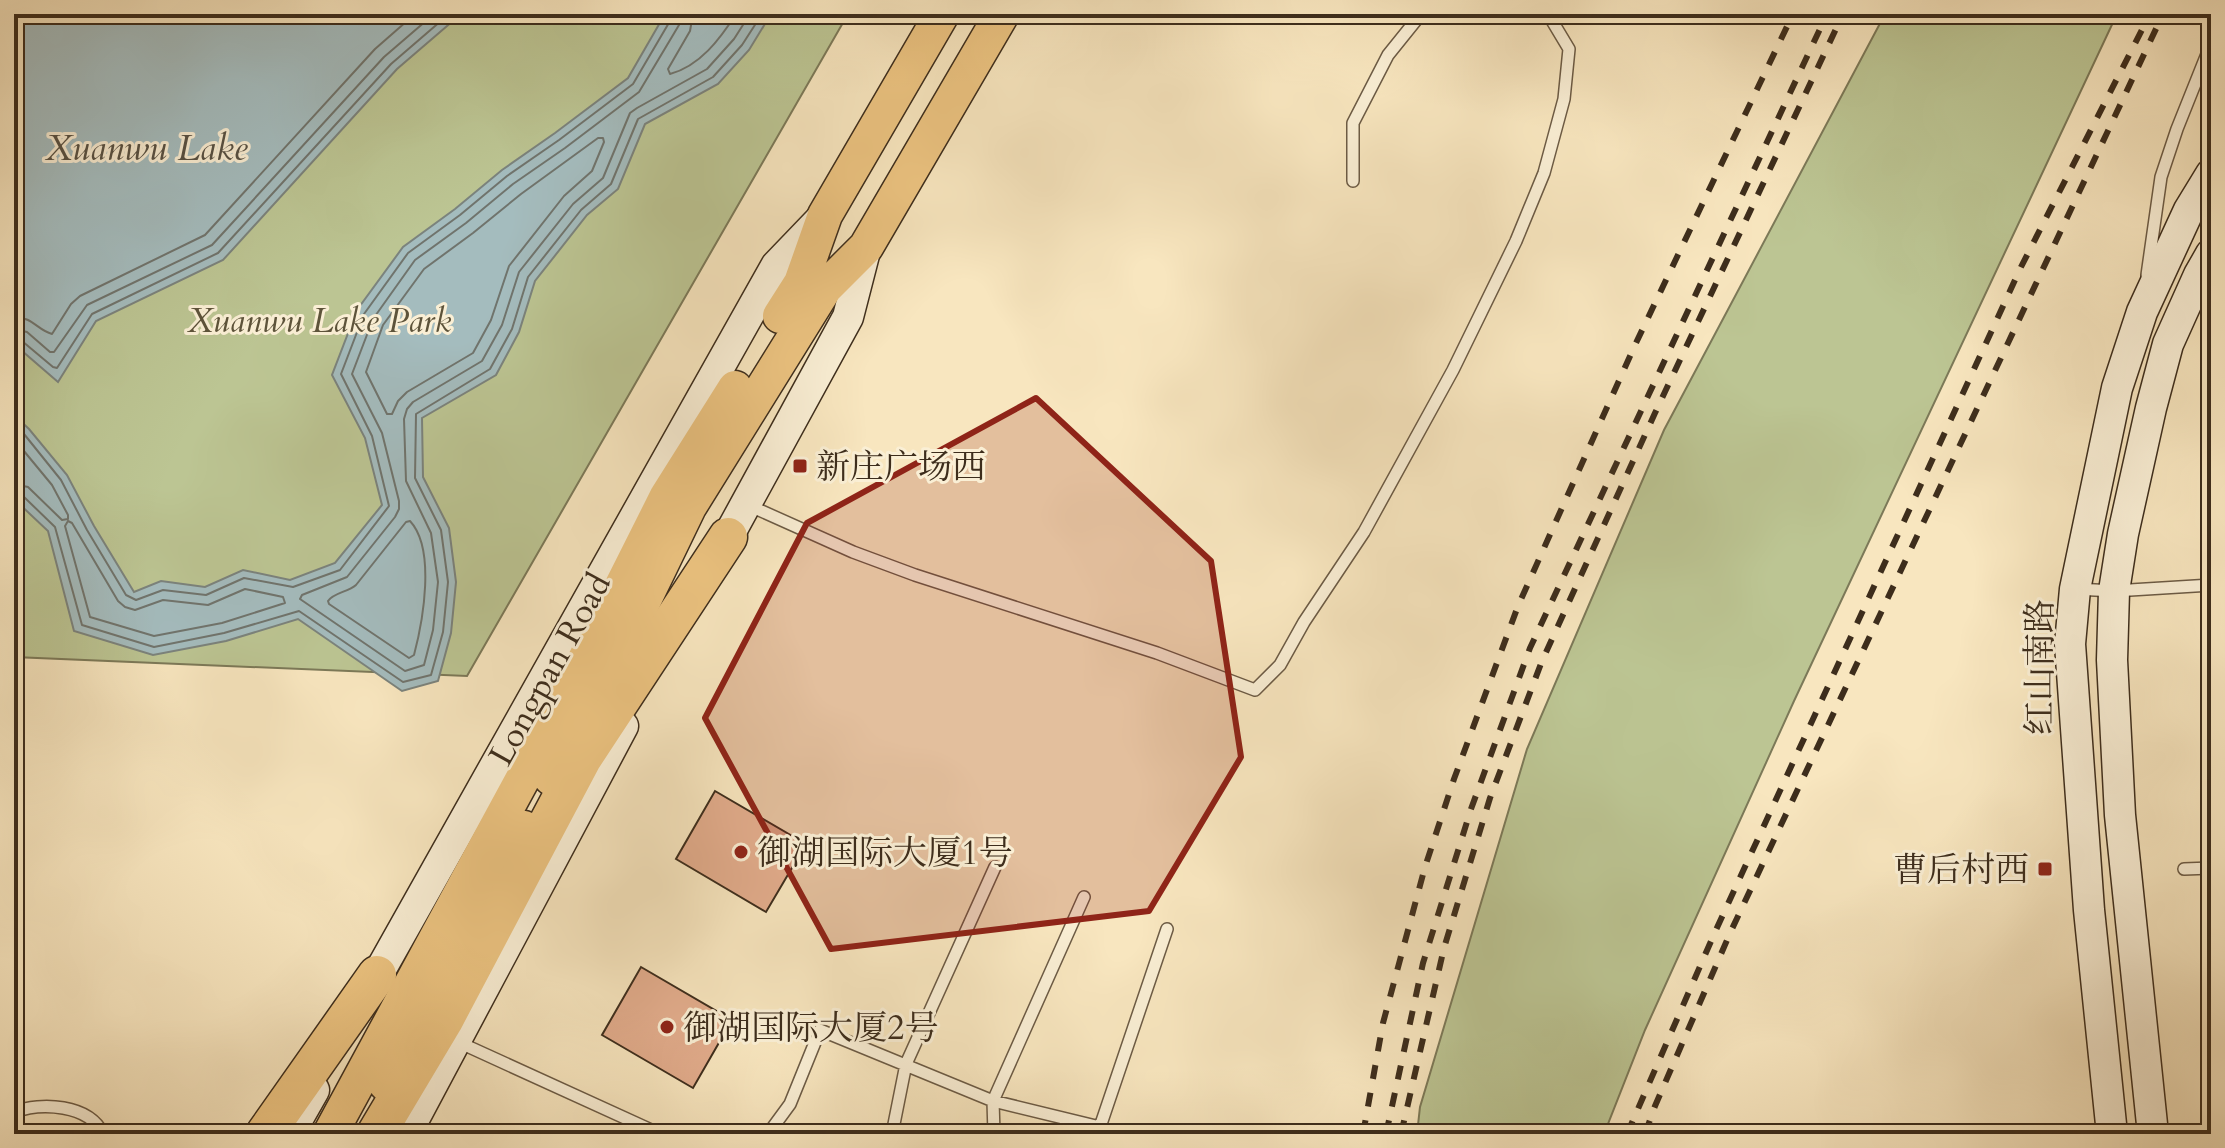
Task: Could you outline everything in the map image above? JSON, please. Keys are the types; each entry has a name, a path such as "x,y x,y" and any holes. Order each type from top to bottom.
{"highway":[{"path":"376,1134 444,1020 582,759 728,537"},
{"path":"265,1134 377,975"}],"main road":[{"name":"Longpan Road","path":"359,1134 616,658 689,507 813,285 825,215 942,14"},
{"name":"Longpan Road","path":"330,1134 553,723 667,496 813,285 866,247 1002,14"}],"street":[{"name":"红山南路","path":"2112,1134 2089,910 2070,644 2075,589 2117,388 2142,312 2189,210 2211,174"},
{"name":"Longpan Road","path":"289,1134 776,266 825,215"},
{"name":"Longpan Road","path":"406,1134 612,745 848,317 866,247"},
{"path":"2153,1134 2120,815 2112,660 2114,591 2126,520 2168,344 2211,254"}],"lane":[{"path":"1353,181 1353,123 1388,55 1421,14"},
{"path":"746,504 853,552 915,575 1157,653 1255,690 1280,665 1304,622 1364,532 1453,370 1516,241 1544,173 1564,99 1569,49 1548,14"},
{"path":"2142,312 2161,177 2211,44"},
{"path":"2075,589 2114,591 2211,585"},
{"path":"892,1134 906,1064 995,867"},
{"path":"2184,869 2211,868"},
{"path":"994,1134 993,1101 1084,897"},
{"path":"768,1134 790,1104 820,1030 993,1101 1100,1130 1167,929"},
{"path":"455,1041 660,1134"},
{"path":"14,1112 48,1107 67,1109 87,1116 100,1127 103,1134"}],"highlighted area":[{"path":"1036,398 1211,561 1241,757 1149,911 831,949 705,718 807,523"}],"green space":[{"name":"Xuanwu Lake Park","path":"14,14 848,14 467,676 14,657"},
{"path":"1885,14 2117,14 1794,701 1645,1030 1604,1134 1417,1134 1420,1107 1527,749 1664,430"}],"water":[{"name":"Xuanwu Lake","path":"14,14 461,14 397,69 223,260 96,321 58,382 14,344"},
{"path":"665,14 771,14 749,50 718,84 645,124 618,189 587,215 535,281 519,332 496,375 422,418 423,477 449,528 456,582 451,633 438,681 402,691 298,619 226,641 153,655 74,631 48,531 14,499 14,415 67,475 134,592 161,581 205,587 243,570 290,580 335,563 382,505 365,438 332,375 357,310 403,247 628,78"}],"building":[{"name":"御湖国际大厦1号","path":"715,791 806,844 766,912 676,859"},
{"name":"御湖国际大厦2号","path":"641,967 732,1020 693,1088 602,1035"},
{"path":"2206,1025 2211,1025 2211,1106"}],"railway":[{"path":"1363,1134 1383,1023 1425,867 1518,606 1635,345 1793,14"},
{"path":"1386,1134 1423,963 1471,809 1530,648 1827,14"},
{"path":"1401,1134 1444,948 1490,798 1542,661 1843,14"},
{"path":"1627,1134 1715,932 2021,267 2150,14"},
{"path":"1645,1134 1731,931 2163,14"}],"place":[{"name":"新庄广场西","path":"800,466"},
{"name":"御湖国际大厦1号","path":"741,852"},
{"name":"曹后村西","path":"2045,869"},
{"name":"御湖国际大厦2号","path":"667,1027"}]}
